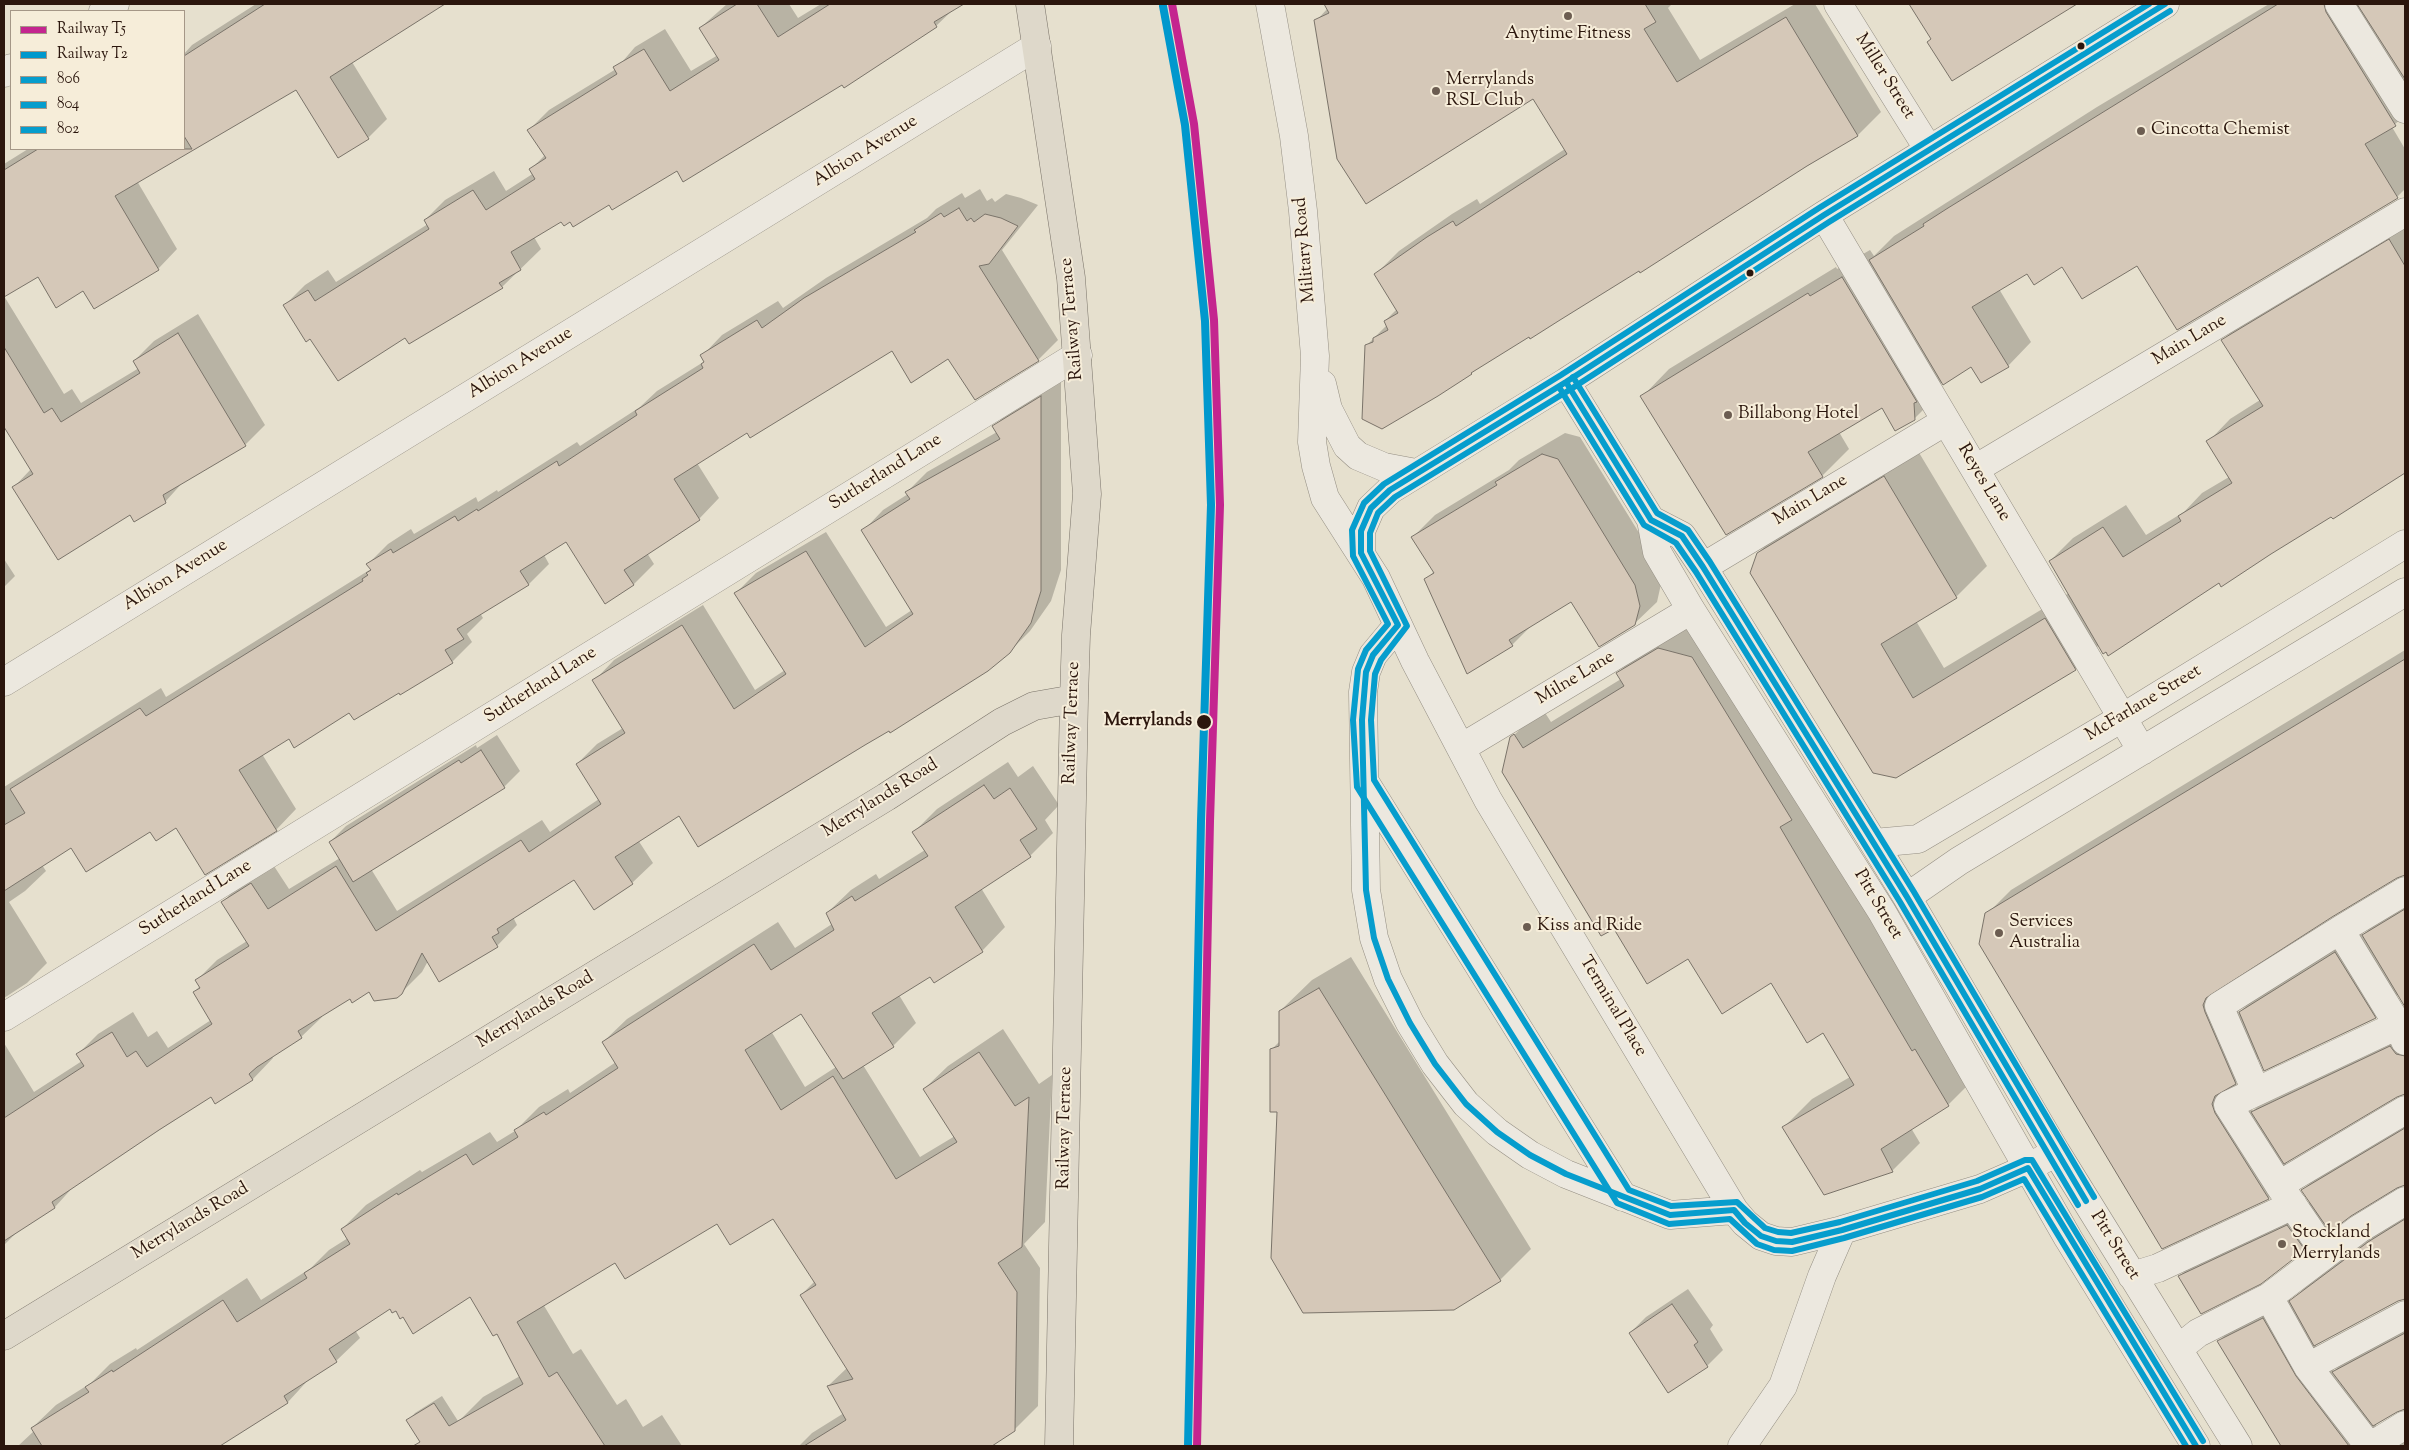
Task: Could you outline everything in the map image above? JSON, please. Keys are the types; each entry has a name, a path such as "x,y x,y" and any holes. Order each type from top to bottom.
{"main road":[{"name":"Railway Terrace","path":"1030,4 1038,46 1071,278 1087,494 1076,635 1074,699 1060,1446"},
{"name":"Merrylands Road","path":"4,1336 878,802 1002,722 1034,706 1074,699"}],"street":[{"name":"Military Road","path":"1270,4 1294,136 1303,211 1315,356 1312,442 1316,466 1325,498"},
{"name":"Miller Street","path":"1838,4 1929,150"},
{"path":"1361,553 1361,531 1371,508 1390,490 1566,382 1824,215 2166,4"},
{"path":"2339,4 2405,109"},
{"name":"Albion Avenue","path":"4,682 1038,46"},
{"name":"Main Lane","path":"1975,469 2405,212"},
{"name":"Reyes Lane","path":"1824,215 2142,751"},
{"name":"Sutherland Lane","path":"4,1017 1078,355"},
{"path":"1315,356 1328,409 1347,446 1358,456 1384,468 1416,473"},
{"name":"Pitt Street","path":"1566,382 1651,520 1657,552 1691,610 1882,912 2028,1168 2196,1446"},
{"name":"Main Lane","path":"1703,567 1946,421"},
{"name":"Terminal Place","path":"1325,498 1361,553 1488,800 1734,1210 1745,1223 1761,1236 1776,1241 1792,1242 1842,1230 1980,1189 2028,1168 2056,1152"},
{"name":"Pitt Street","path":"1651,520 1682,536 1703,567 1907,897 2056,1152 2238,1446"},
{"name":"McFarlane Street","path":"1874,843 1918,839 2122,718 2405,544"},
{"path":"1907,897 1959,861 2405,592"},
{"name":"Milne Lane","path":"1461,748 1691,610"},
{"path":"1398,625 1372,655 1366,672 1362,720 1365,783 1366,890 1374,938 1392,988 1410,1023 1435,1064 1466,1104 1511,1141 1566,1174 1670,1216 1734,1210"},
{"path":"1365,783 1623,1197"},
{"path":"2256,1092 2219,1006 2405,891"},
{"path":"2326,1254 2228,1105 2403,1029 2340,930"},
{"path":"2132,1276 2158,1268 2286,1195 2405,1110"},
{"path":"2178,1349 2198,1333 2269,1297 2359,1229 2405,1201"},
{"path":"1742,1446 1783,1386 1822,1276 1842,1230"},
{"path":"2269,1297 2308,1367 2370,1446 2405,1425"},
{"path":"2308,1367 2405,1315"}],"building":[{"path":"265,4 445,4 330,77 369,139 338,158 296,90 115,196 159,270 94,309 83,291 56,308 38,277 4,297 4,170 36,150 192,149 185,138 185,55"},
{"path":"737,4 757,4 778,37 830,4 964,4 934,22 937,27 844,88 842,85 683,182 677,171 612,210 609,205 573,227 570,222 564,226 561,222 511,252 521,270 499,283 503,288 409,344 405,338 338,381 310,339 306,342 283,305 308,290 315,301 429,229 424,220 473,190 486,210 535,179 529,169 546,158 527,130 617,74 613,67 644,49 670,91 719,60 699,28"},
{"path":"1324,4 1645,4 1656,22 1644,29 1677,82 1786,17 1858,136 1807,166 1640,273 1639,271 1530,339 1529,337 1438,396 1382,429 1362,419 1365,345 1373,342 1373,338 1388,330 1384,321 1398,313 1374,274 1427,237 1453,221 1456,226 1567,154 1533,99 1366,204 1337,159 1314,20 1329,13"},
{"path":"1909,4 2077,4 1952,81 1927,42 1931,39"},
{"path":"2278,4 2324,4 2326,12 2396,126 2365,144 2398,198 2177,330 2137,266 2082,299 2062,267 2034,285 2027,274 1972,307 2009,367 1981,383 1971,367 1943,385 1869,260 1924,226 1923,224 1948,208"},
{"path":"2357,4 2405,4 2405,79"},
{"path":"959,208 967,221 971,218 974,222 985,214 1001,218 1018,226 989,264 979,266 1039,361 975,400 948,359 911,383 892,351 750,438 747,433 674,479 700,520 624,570 634,585 605,604 566,542 520,571 529,585 457,629 464,639 445,650 453,663 354,720 349,713 294,748 289,739 239,770 277,831 205,875 176,828 156,841 150,832 86,872 71,848 4,891 4,825 25,813 10,789 140,708 146,716 363,581 362,579 368,575 366,573 371,570 366,564 391,549 393,553 455,516 458,521 477,509 478,511 557,461 559,466 637,415 635,411 703,368 701,364 704,362 700,355 757,320 762,328 804,298 916,232 914,230 941,213 944,217"},
{"path":"2389,239 2405,266 2405,473 2333,519 2331,517 2271,554 2221,587 2219,583 2108,656 2106,652 2103,654 2049,561 2103,527 2123,557 2181,521 2178,516 2232,483 2206,441 2263,406 2221,340"},
{"path":"1842,277 1917,402 1914,403 1915,420 1895,431 1882,408 1808,452 1823,477 1726,535 1640,396 1808,293 1810,296"},
{"path":"178,333 246,446 163,495 166,503 134,522 130,515 58,560 12,487 33,474 4,427 4,347 44,413 52,408 61,422 140,373 133,361"},
{"path":"1041,396 1041,591 1031,623 1010,653 988,671 890,733 889,731 865,745 698,847 679,816 615,857 633,884 594,910 574,880 497,929 499,933 492,937 498,947 439,982 422,953 402,994 397,998 374,1001 369,992 352,1003 350,999 298,1031 302,1038 257,1067 249,1074 253,1080 215,1104 211,1097 159,1130 52,1202 55,1208 4,1241 4,1118 84,1066 76,1054 112,1032 127,1057 136,1051 147,1067 212,1024 193,992 200,988 195,980 249,946 221,902 251,883 268,909 336,866 376,931 521,840 529,852 601,804 576,764 625,733 592,680 682,625 734,709 786,674 734,593 806,551 865,647 913,614 861,530 910,499 905,492 1000,439 992,426"},
{"path":"1542,454 1558,459 1635,585 1640,606 1635,625 1599,647 1571,602 1509,640 1513,646 1467,674 1424,579 1434,573 1411,537 1497,485 1495,482"},
{"path":"1884,476 1957,598 1881,644 1913,698 2045,618 2076,670 1896,778 1873,773 1750,573 1757,553"},
{"path":"1658,648 1692,657 1792,820 1780,827 1912,1051 1915,1049 1949,1106 1881,1149 1893,1172 1824,1195 1782,1127 1854,1085 1823,1033 1807,1043 1771,983 1722,1014 1688,959 1647,984 1614,929 1601,936 1502,772 1510,737 1514,734 1523,748 1624,686 1616,673"},
{"path":"2405,659 2405,875 2332,917 2206,998 2203,1005 2205,1012 2236,1084 2215,1096 2212,1104 2215,1113 2269,1199 2162,1249 1979,944 1985,913"},
{"path":"481,750 505,788 353,882 329,842 459,760 461,763"},
{"path":"984,785 994,799 1010,788 1037,829 1020,840 1031,857 955,907 983,952 934,983 930,977 872,1013 894,1047 843,1079 801,1014 745,1050 781,1110 833,1076 896,1179 957,1142 923,1089 979,1052 1015,1106 1029,1097 1022,1247 998,1263 1017,1292 1015,1431 992,1446 804,1446 846,1420 827,1386 853,1379 800,1295 816,1285 773,1219 730,1245 717,1224 625,1279 615,1263 517,1322 549,1377 557,1372 605,1446 413,1446 420,1442 406,1420 434,1403 449,1426 523,1384 497,1334 493,1336 470,1297 413,1334 403,1317 400,1319 396,1311 392,1313 390,1309 329,1349 337,1362 284,1396 288,1403 220,1446 42,1446 31,1428 89,1392 85,1387 112,1370 113,1372 223,1300 237,1322 307,1278 304,1273 350,1244 341,1229 397,1193 398,1195 466,1154 473,1165 518,1137 514,1130 544,1112 546,1115 618,1068 602,1042 754,944 771,970 834,930 826,913 852,896 855,901 928,856 912,832"},
{"path":"2405,909 2405,1007 2362,935"},
{"path":"2335,952 2376,1018 2264,1071 2239,1012"},
{"path":"1319,988 1501,1281 1454,1310 1303,1313 1271,1258 1277,1112 1270,1112 1270,1049 1279,1046 1279,1011"},
{"path":"2390,1046 2396,1054 2405,1056 2405,1094 2284,1164 2251,1112"},
{"path":"2405,1128 2405,1185 2351,1216 2330,1232 2301,1190"},
{"path":"2405,1219 2405,1299 2314,1346 2289,1301 2368,1242"},
{"path":"2287,1225 2305,1250 2261,1284 2201,1314 2178,1276"},
{"path":"1672,1304 1698,1342 1694,1345 1708,1367 1668,1393 1629,1333"},
{"path":"2263,1318 2296,1376 2349,1446 2281,1446 2217,1341"},
{"path":"2405,1333 2405,1409 2373,1426 2332,1372"}],"rail line":[{"name":"T5","path":"1172,4 1194,124 1214,320 1220,505 1210,821 1197,1446"},
{"name":"T2","path":"1163,6 1185,125 1205,321 1211,505 1201,821 1188,1446"}],"transit line":[{"name":"804","path":"2149,4 1819,208 1561,375 1384,484 1364,503 1352,530 1353,556 1388,624 1366,650 1358,669 1353,720 1357,787 1617,1203 1669,1224 1730,1219 1757,1244 1774,1250 1792,1251 1844,1238 1982,1197 2024,1179 2186,1446"},
{"name":"806","path":"2165,4 1824,215 1566,382 1390,490 1371,508 1361,531 1361,553 1398,625 1373,655 1366,672 1362,720 1366,890 1374,938 1388,979 1410,1023 1435,1064 1466,1104 1497,1132 1530,1155 1566,1174 1670,1215 1734,1210 1745,1223 1761,1236 1776,1241 1792,1242 1842,1230 1980,1189 2028,1168 2196,1446"},
{"name":"802","path":"2170,11 1829,222 1571,389 1395,497 1378,513 1370,533 1370,551 1407,626 1381,660 1375,674 1371,720 1374,780 1629,1190 1671,1206 1737,1202 1765,1228 1791,1233 1840,1222 1977,1181 2025,1160 2032,1160 2203,1441"},
{"name":"802","path":"1573,377 1657,513 1688,530 1710,562 1914,892 2094,1197"},
{"name":"806","path":"1566,382 1651,520 1682,536 1703,567 1907,897 2086,1201"},
{"name":"804","path":"1559,387 1644,525 1676,543 1696,572 1900,902 2078,1205"}],"place":[{"name":"Anytime Fitness","path":"1568,16"},
{"name":"Merrylands RSL Club","path":"1436,91"},
{"name":"Cincotta Chemist","path":"2141,131"},
{"name":"Billabong Hotel","path":"1728,415"},
{"name":"Merrylands","path":"1204,722"},
{"name":"Kiss and Ride","path":"1527,927"},
{"name":"Services Australia","path":"1999,933"},
{"name":"Stockland Merrylands","path":"2282,1244"}]}
